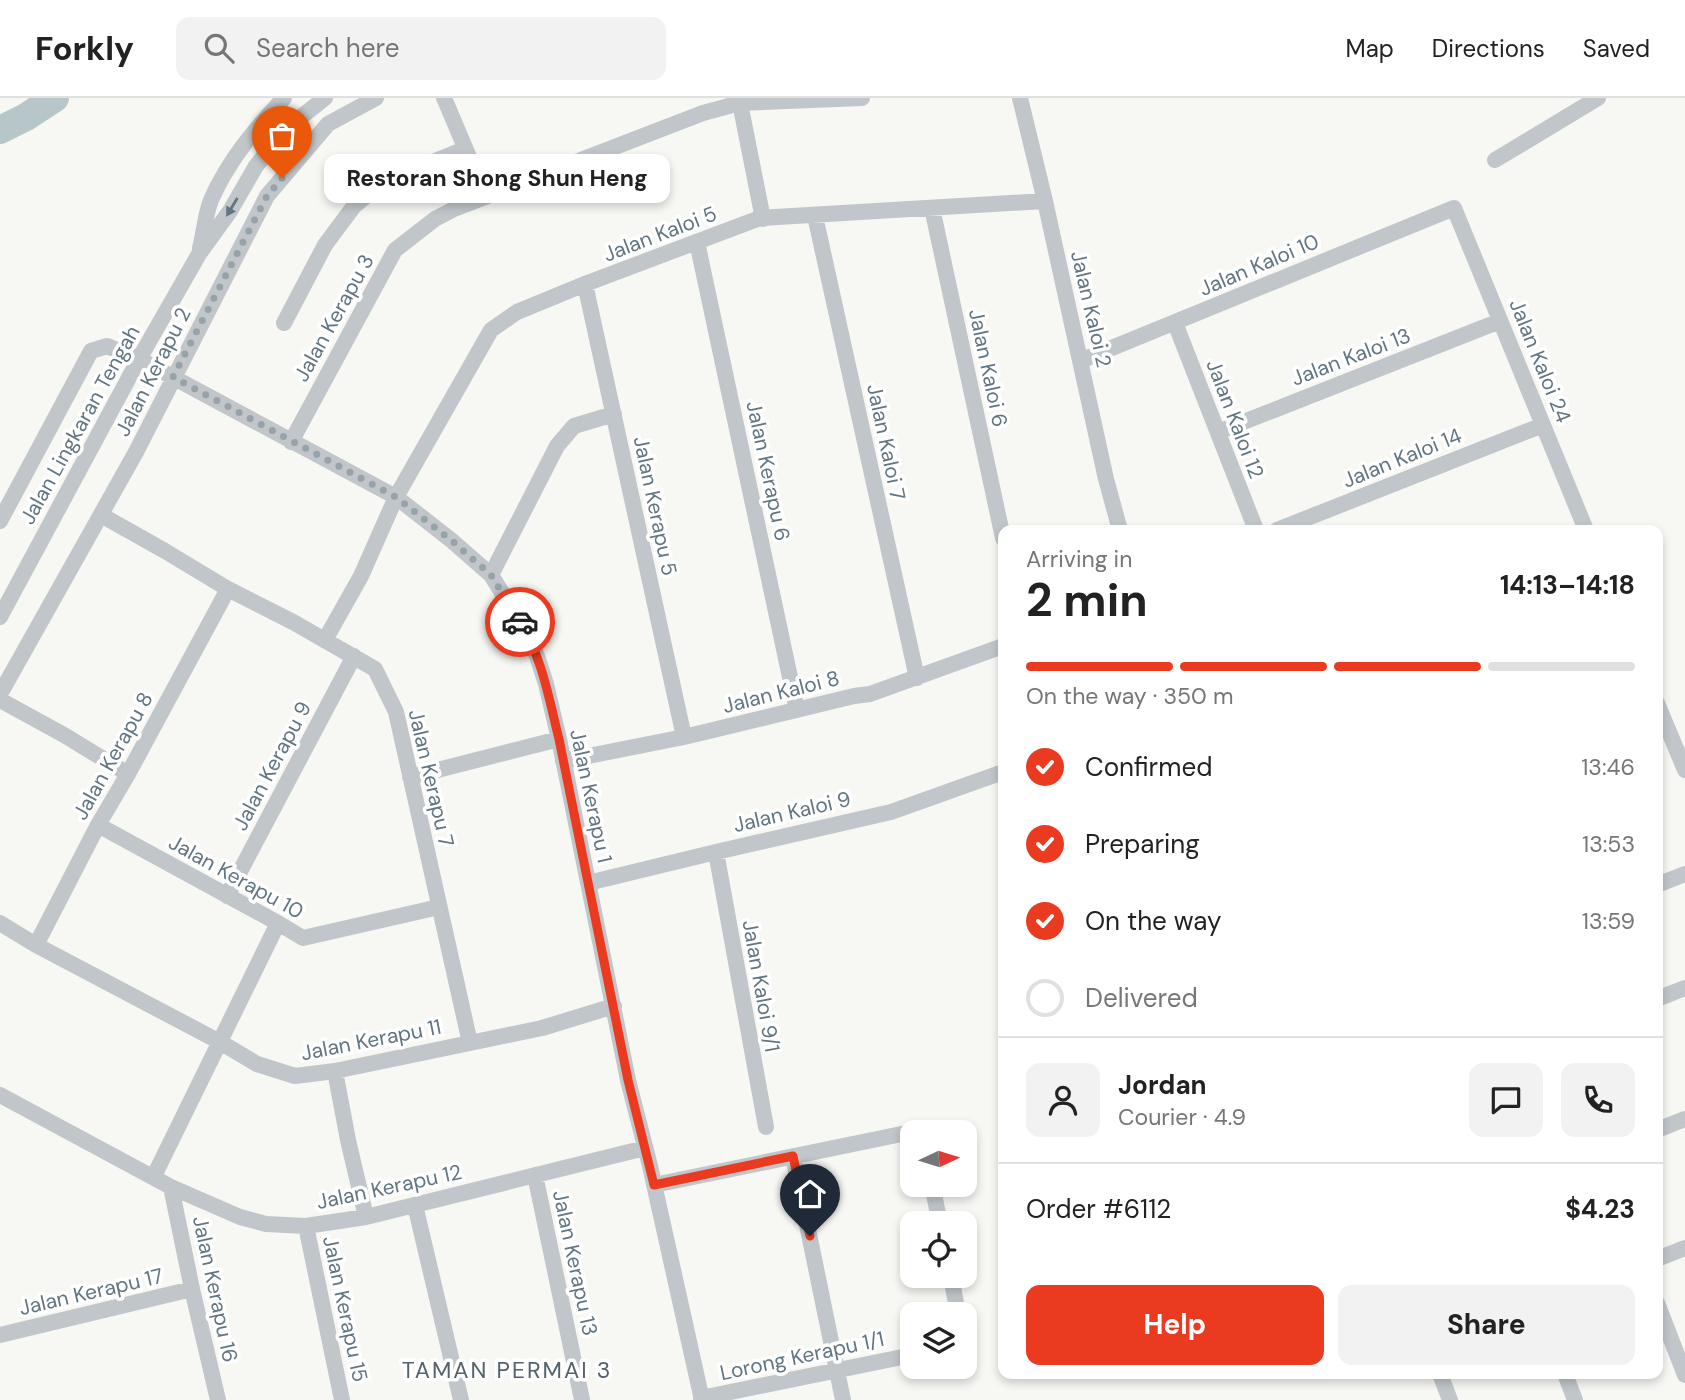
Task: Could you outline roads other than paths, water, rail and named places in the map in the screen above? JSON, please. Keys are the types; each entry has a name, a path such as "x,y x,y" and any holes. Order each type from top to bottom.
{"street":[{"name":"Jalan Lingkaran Tengah","path":"199,254 210,202 233,159 284,98"},
{"name":"Jalan Lingkaran Tengah","path":"0,617 139,359 199,254 230,211 256,166 287,128 325,98"},
{"name":"Jalan Kerapu 2","path":"0,694 136,452 267,196 328,124 376,98"},
{"path":"444,98 486,197"},
{"name":"Jalan Kerapu 3","path":"291,442 396,250 435,219 454,209 739,101 862,98"},
{"name":"Jalan Kaloi 2","path":"1020,98 1118,525"},
{"path":"1495,160 1598,98"},
{"path":"739,101 763,219"},
{"path":"284,323 326,245 355,206 383,181 465,149"},
{"name":"Jalan Kaloi 5","path":"325,640 361,576 396,497 491,330 517,312 760,218 1045,201"},
{"name":"Jalan Kaloi 6","path":"932,208 1000,525"},
{"name":"Jalan Kaloi 10","path":"1080,361 1454,208"},
{"name":"Jalan Kaloi 24","path":"1454,208 1584,525"},
{"name":"Jalan Kaloi 7","path":"815,216 917,678"},
{"name":"Jalan Kerapu 6","path":"697,242 797,710"},
{"name":"Jalan Kerapu 5","path":"586,284 684,737"},
{"name":"Jalan Kaloi 13","path":"1218,432 1500,321"},
{"name":"Jalan Kaloi 12","path":"1175,323 1254,525"},
{"name":"Jalan Kerapu 1","path":"0,521 91,351 107,346 139,359 396,497 491,575 525,630 546,684 628,1080 702,1399"},
{"path":"491,575 557,446 574,426 614,414"},
{"name":"Jalan Kaloi 14","path":"1290,525 1543,425"},
{"name":"Jalan Kerapu 7","path":"101,515 228,589 374,668 396,712 470,1043"},
{"name":"Jalan Kerapu 8","path":"36,945 98,825 228,589"},
{"name":"Jalan Kaloi 8","path":"563,761 684,737 870,694 998,648"},
{"name":"Jalan Kerapu 9","path":"227,896 354,656"},
{"path":"0,700 128,774"},
{"path":"1663,717 1685,770"},
{"path":"410,777 559,739"},
{"name":"Jalan Kaloi 9","path":"588,883 891,812 998,774"},
{"name":"Jalan Kerapu 10","path":"98,825 303,939 439,906"},
{"name":"Jalan Kaloi 9/1","path":"716,852 766,1127"},
{"path":"1663,883 1685,874"},
{"name":"Jalan Kerapu 11","path":"0,923 36,945 220,1042 257,1065 295,1076 335,1071 542,1028 614,1006"},
{"path":"155,1177 278,923"},
{"path":"1663,997 1685,988"},
{"path":"335,1071 366,1217"},
{"name":"Jalan Kerapu 12","path":"0,1096 171,1187 240,1217 266,1224 306,1226 366,1217 645,1148"},
{"path":"1663,1128 1685,1119"},
{"path":"654,1185 900,1135"},
{"path":"793,1156 843,1400"},
{"name":"Jalan Kerapu 13","path":"535,1175 582,1400"},
{"name":"Jalan Kerapu 16","path":"171,1187 218,1400"},
{"path":"415,1205 461,1400"},
{"name":"Jalan Kerapu 15","path":"306,1226 342,1400"},
{"path":"1663,1257 1685,1248"},
{"name":"Jalan Kerapu 17","path":"0,1335 192,1289"},
{"path":"1663,1318 1685,1375"},
{"name":"Lorong Kerapu 1/1","path":"702,1399 900,1357"},
{"path":"1442,1379 1450,1400"},
{"path":"1567,1379 1575,1400"}],"waterway":[{"path":"0,130 55,98"}],"place":[{"name":"Restoran Shong Shun Heng","path":"282,178"}],"district":[{"name":"TAMAN PERMAI 3","path":"507,1370"}]}
